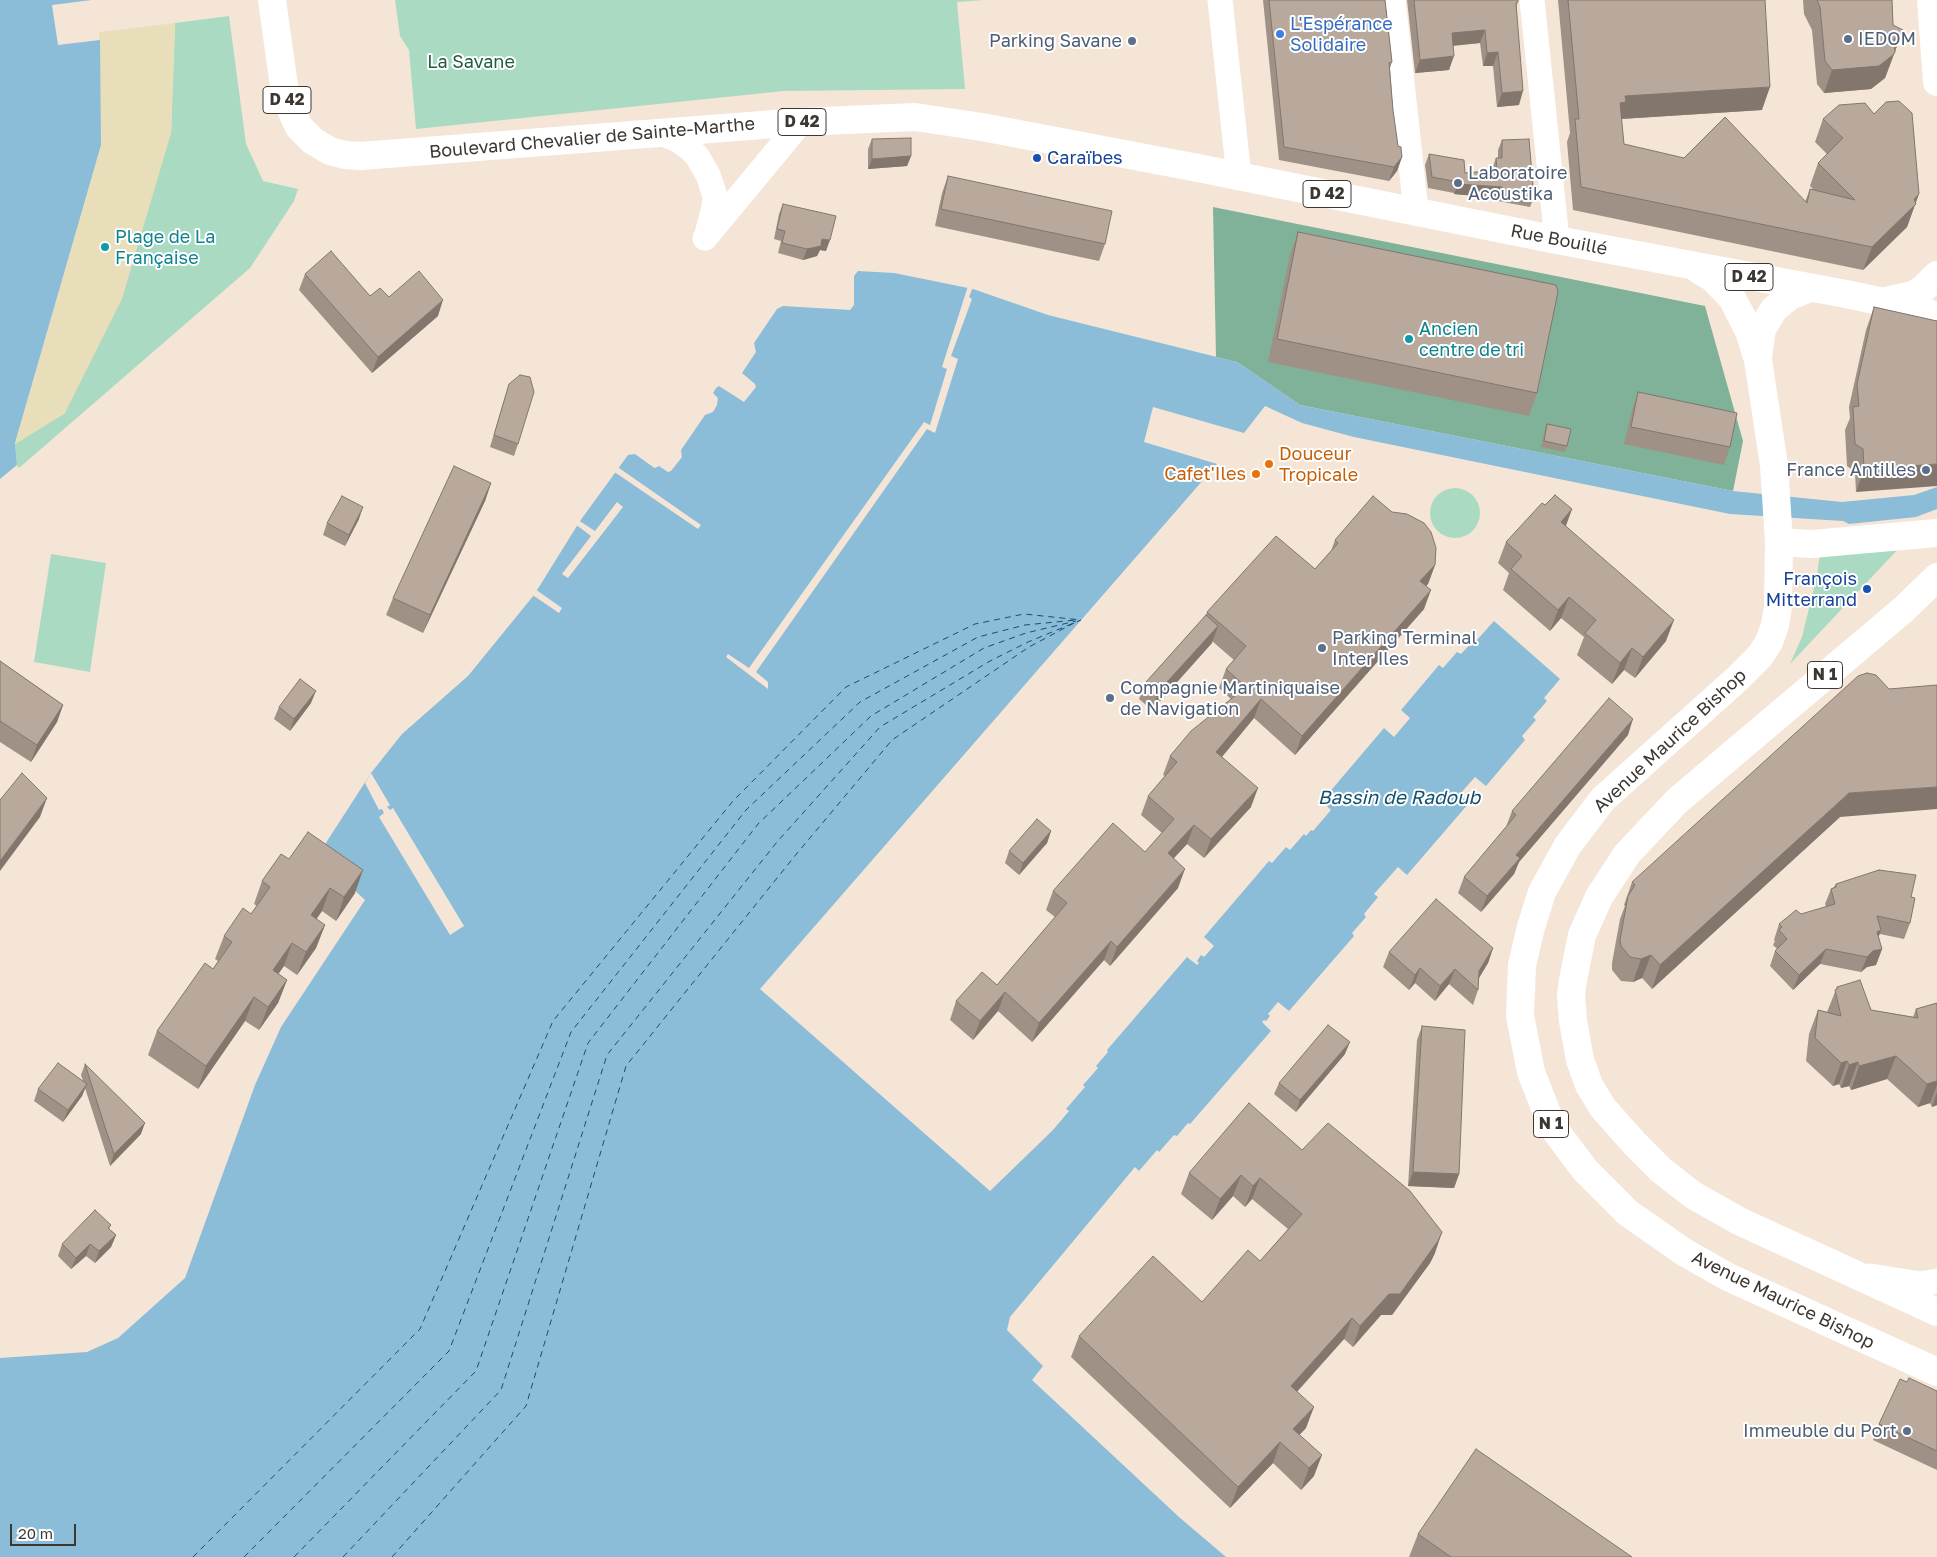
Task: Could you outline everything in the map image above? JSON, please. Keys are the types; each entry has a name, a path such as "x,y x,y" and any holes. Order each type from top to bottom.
{"main road":[{"name":"Boulevard Chevalier de Sainte-Marthe","path":"272,0 285,93 296,120 305,134 320,146 337,154 361,156 801,122 890,117 928,118 1238,177"},
{"path":"1931,0 1937,82"},
{"name":"Rue Bouillé","path":"1238,177 1917,309 1937,316"},
{"name":"Avenue Maurice Bishop","path":"1689,265 1713,278 1728,292 1749,331 1758,360 1774,465 1779,542 1778,607 1775,625 1769,642 1760,656 1732,685 1603,798 1568,845 1542,892 1530,927 1522,965 1520,1016 1531,1072 1552,1126 1585,1170 1628,1213 1684,1252 1728,1276 1937,1372"},
{"path":"1880,302 1913,295 1924,288 1937,275"},
{"name":"Avenue Maurice Bishop","path":"1758,360 1762,329 1774,309 1790,296 1810,288"},
{"path":"1779,542 1812,544 1937,533"},
{"name":"N 1","path":"1937,578 1904,609 1677,801 1627,854 1599,897 1582,935 1571,995 1573,1021 1580,1060 1589,1085 1603,1108 1661,1170 1693,1195 1739,1221 1937,1312"},
{"path":"1904,609 1937,594"}],"street":[{"path":"1220,0 1238,177"},
{"path":"1393,0 1416,211"},
{"path":"1532,0 1557,240"},
{"path":"660,134 690,148 708,175 715,196 712,222 705,238 801,122"},
{"path":"1852,1273 1922,1284 1937,1280"}],"green space":[{"name":"La Savane","path":"395,0 984,0 957,2 965,89 784,91 416,129 409,50 400,36"},
{"path":"229,16 246,144 263,181 298,189 294,201 250,268 19,468 15,444 65,413 171,133 175,23"},
{"path":"1213,207 1705,306 1743,441 1733,491 1300,405 1237,362 1216,357"},
{"path":"1455,488 1464,490 1475,499 1480,513 1478,522 1469,533 1455,538 1446,536 1435,527 1430,513 1432,504 1441,493"},
{"path":"1902,545 1790,664 1802,637 1817,575 1820,553"},
{"path":"51,554 106,563 90,672 34,662"}],"sand":[{"name":"Plage de La Française","path":"175,23 171,133 122,299 65,413 15,444 101,145 99,32"}],"water":[{"path":"0,0 92,0 52,5 58,45 100,40 101,145 15,443 17,465 0,479"},
{"name":"Bassin de Radoub","path":"858,271 894,273 973,289 1048,315 1237,362 1300,405 1733,491 1842,502 1914,495 1937,487 1937,509 1916,517 1849,524 1843,521 1730,514 1354,437 1302,423 1265,406 1244,433 1153,407 1144,442 1217,464 760,989 990,1191 1053,1130 1069,1111 1066,1109 1085,1087 1083,1085 1098,1068 1096,1066 1108,1052 1107,1050 1187,957 1197,965 1201,955 1204,957 1214,946 1204,937 1269,861 1272,863 1286,847 1290,850 1304,834 1306,836 1311,830 1313,831 1331,810 1322,801 1384,728 1394,737 1410,718 1401,710 1439,665 1443,668 1457,652 1461,654 1494,621 1560,679 1544,698 1547,701 1533,717 1536,720 1522,736 1525,740 1486,786 1475,777 1460,794 1469,803 1407,875 1398,867 1374,894 1378,897 1364,914 1366,917 1352,933 1354,936 1289,1011 1278,1002 1268,1014 1270,1016 1266,1021 1262,1022 1271,1031 1190,1124 1188,1123 1177,1136 1174,1135 1159,1152 1157,1150 1139,1171 1135,1167 1010,1317 1007,1330 1043,1366 1032,1380 1179,1517 1226,1557 0,1557 0,1358 87,1352 118,1338 185,1278 255,1085 281,1027 365,900 343,879 322,849 371,773 402,734 468,676 534,595 580,521 628,455 635,454 655,468 659,466 668,472 671,471 682,457 681,450 705,415 713,412 717,405 718,398 713,393 716,388 719,386 744,402 756,387 742,373 756,352 754,343 777,309 783,306 850,310 854,305 854,276"}],"pier":[{"path":"968,286 973,287 969,297 972,299 951,356 958,359 935,433 927,429 756,672 768,682 768,689 726,657 728,654 749,668 924,422 930,425 947,369 942,367"},
{"path":"616,467 701,525 698,529 613,471"},
{"path":"617,502 623,507 568,578 562,574 591,536 575,524 578,520 595,531"},
{"path":"535,589 562,608 559,613 531,594"},
{"path":"371,773 390,805 387,807 390,810 393,808 464,926 450,935 379,817 384,813 382,809 379,810 365,783"}],"building":[{"path":"1269,0 1385,0 1392,62 1389,63 1393,110 1398,146 1401,147 1402,157 1394,167 1284,147"},
{"path":"1414,0 1518,0 1516,3 1523,91 1502,93 1498,52 1487,53 1485,30 1452,33 1454,56 1420,60"},
{"path":"1568,0 1765,0 1770,87 1625,96 1626,102 1620,103 1624,144 1684,158 1725,117 1807,203 1810,189 1855,200 1818,163 1843,138 1823,119 1839,105 1865,103 1874,114 1886,102 1899,101 1912,113 1919,194 1914,199 1916,204 1872,247 1581,187 1575,119 1579,119"},
{"name":"IEDOM","path":"1817,0 1892,0 1893,25 1903,30 1894,39 1895,52 1893,55 1879,66 1832,70 1825,61 1820,7"},
{"path":"911,138 911,156 872,159 872,139"},
{"path":"1529,139 1534,197 1502,190 1502,187 1458,184 1458,182 1432,177 1429,154 1464,160 1465,173 1497,170 1496,158 1502,158 1502,140"},
{"path":"948,176 1112,211 1105,244 941,209"},
{"path":"783,204 836,216 830,240 822,239 821,246 807,249 782,243 785,231 777,229"},
{"name":"Ancien centre de tri","path":"1298,232 1556,285 1558,292 1537,393 1277,339"},
{"path":"331,251 370,296 380,288 389,297 419,271 443,300 378,357 305,274"},
{"path":"1874,307 1937,321 1937,464 1864,469 1863,449 1855,444 1853,407 1859,406 1857,384"},
{"path":"520,375 530,377 534,392 518,444 494,435 509,384"},
{"path":"1638,392 1737,413 1730,447 1631,427"},
{"path":"1547,424 1571,429 1567,446 1544,441"},
{"path":"454,466 491,483 430,615 393,598"},
{"path":"1555,495 1572,509 1561,522 1674,620 1643,657 1632,648 1620,663 1585,633 1596,620 1569,597 1558,610 1511,569 1522,556 1506,542 1542,503 1545,505"},
{"path":"342,496 363,507 349,535 327,523"},
{"path":"1373,496 1392,512 1407,514 1424,523 1431,532 1436,548 1435,565 1420,581 1431,590 1302,736 1261,699 1216,752 1258,788 1211,839 1194,825 1168,853 1185,869 1117,947 1111,941 1039,1023 1005,992 980,1021 956,1001 982,972 997,985 1067,903 1053,891 1113,823 1145,852 1174,819 1148,796 1177,762 1170,756 1191,731 1246,687 1226,669 1246,646 1207,612 1276,536 1315,569 1338,543 1335,540"},
{"path":"1206,615 1218,626 1158,692 1146,682"},
{"path":"0,661 63,705 37,745 0,721"},
{"path":"1867,673 1876,675 1889,689 1937,685 1937,787 1849,793 1660,965 1651,955 1641,959 1630,957 1621,946 1620,940 1628,896 1635,885 1632,882 1858,676"},
{"path":"300,679 316,691 294,719 279,707"},
{"path":"1609,698 1633,719 1516,855 1520,858 1487,896 1464,877 1516,815 1512,811"},
{"path":"22,773 47,798 0,861 0,800"},
{"path":"1037,819 1051,831 1023,863 1009,851"},
{"path":"308,832 363,870 344,897 330,888 311,915 325,925 306,952 292,943 273,970 287,980 268,1007 254,997 206,1066 157,1031 205,963 213,969 232,942 224,936 243,908 251,914 270,887 262,881 281,854 289,859"},
{"path":"1879,870 1916,875 1911,897 1915,898 1910,923 1877,916 1881,930 1877,932 1882,949 1873,951 1867,957 1826,949 1799,975 1775,951 1787,939 1779,930 1782,927 1779,924 1796,910 1801,914 1835,904 1831,889 1836,887 1836,884"},
{"path":"1436,899 1493,948 1479,971 1478,990 1455,969 1440,986 1420,968 1415,975 1389,952"},
{"path":"1860,980 1871,1010 1918,1018 1916,1009 1937,1003 1937,1081 1927,1084 1896,1056 1859,1066 1858,1062 1849,1065 1847,1061 1841,1063 1815,1038 1818,1010 1841,1016 1835,990 1837,987"},
{"path":"1328,1025 1350,1042 1300,1100 1279,1083"},
{"path":"1422,1026 1465,1030 1459,1174 1413,1172"},
{"path":"58,1063 87,1084 68,1110 38,1089"},
{"path":"85,1064 145,1123 114,1154 104,1124"},
{"path":"1249,1103 1302,1150 1328,1123 1410,1191 1442,1232 1438,1241 1400,1294 1389,1294 1360,1326 1352,1318 1291,1386 1314,1407 1293,1429 1322,1455 1309,1468 1280,1442 1238,1487 1079,1336 1153,1256 1202,1302 1248,1250 1260,1261 1302,1214 1260,1178 1253,1186 1241,1175 1220,1199 1189,1173"},
{"path":"95,1210 111,1225 108,1228 116,1235 99,1251 90,1244 76,1258 62,1244"},
{"path":"1909,1378 1937,1391 1937,1451 1879,1424 1900,1379 1907,1382"},
{"path":"1476,1449 1632,1557 1451,1557 1418,1534"}],"ferry route":[{"path":"193,1557 420,1329 553,1021 733,801 846,687 975,624 1024,614 1081,620"},
{"path":"244,1557 449,1351 571,1032 746,810 860,702 978,637 1025,625 1076,620"},
{"path":"343,1557 501,1390 607,1055 777,842 880,727 990,661 1028,642 1081,620"},
{"path":"294,1557 476,1371 588,1043 758,824 871,716 984,648 1026,633 1076,621"},
{"path":"392,1557 526,1406 626,1066 794,857 892,740 1029,647 1074,623"}],"place":[{"name":"L'Espérance Solidaire","path":"1280,34"},
{"name":"IEDOM","path":"1848,39"},
{"name":"Parking Savane","path":"1132,41"},
{"name":"Caraïbes","path":"1037,158"},
{"name":"Laboratoire Acoustika","path":"1458,183"},
{"name":"Plage de La Française","path":"105,247"},
{"name":"Ancien centre de tri","path":"1409,339"},
{"name":"Douceur Tropicale","path":"1269,464"},
{"name":"France Antilles","path":"1926,470"},
{"name":"Cafet'Iles","path":"1256,474"},
{"name":"François Mitterrand","path":"1867,589"},
{"name":"Parking Terminal Inter Iles","path":"1322,648"},
{"name":"Compagnie Martiniquaise de Navigation","path":"1110,698"},
{"name":"Immeuble du Port","path":"1907,1431"}]}
